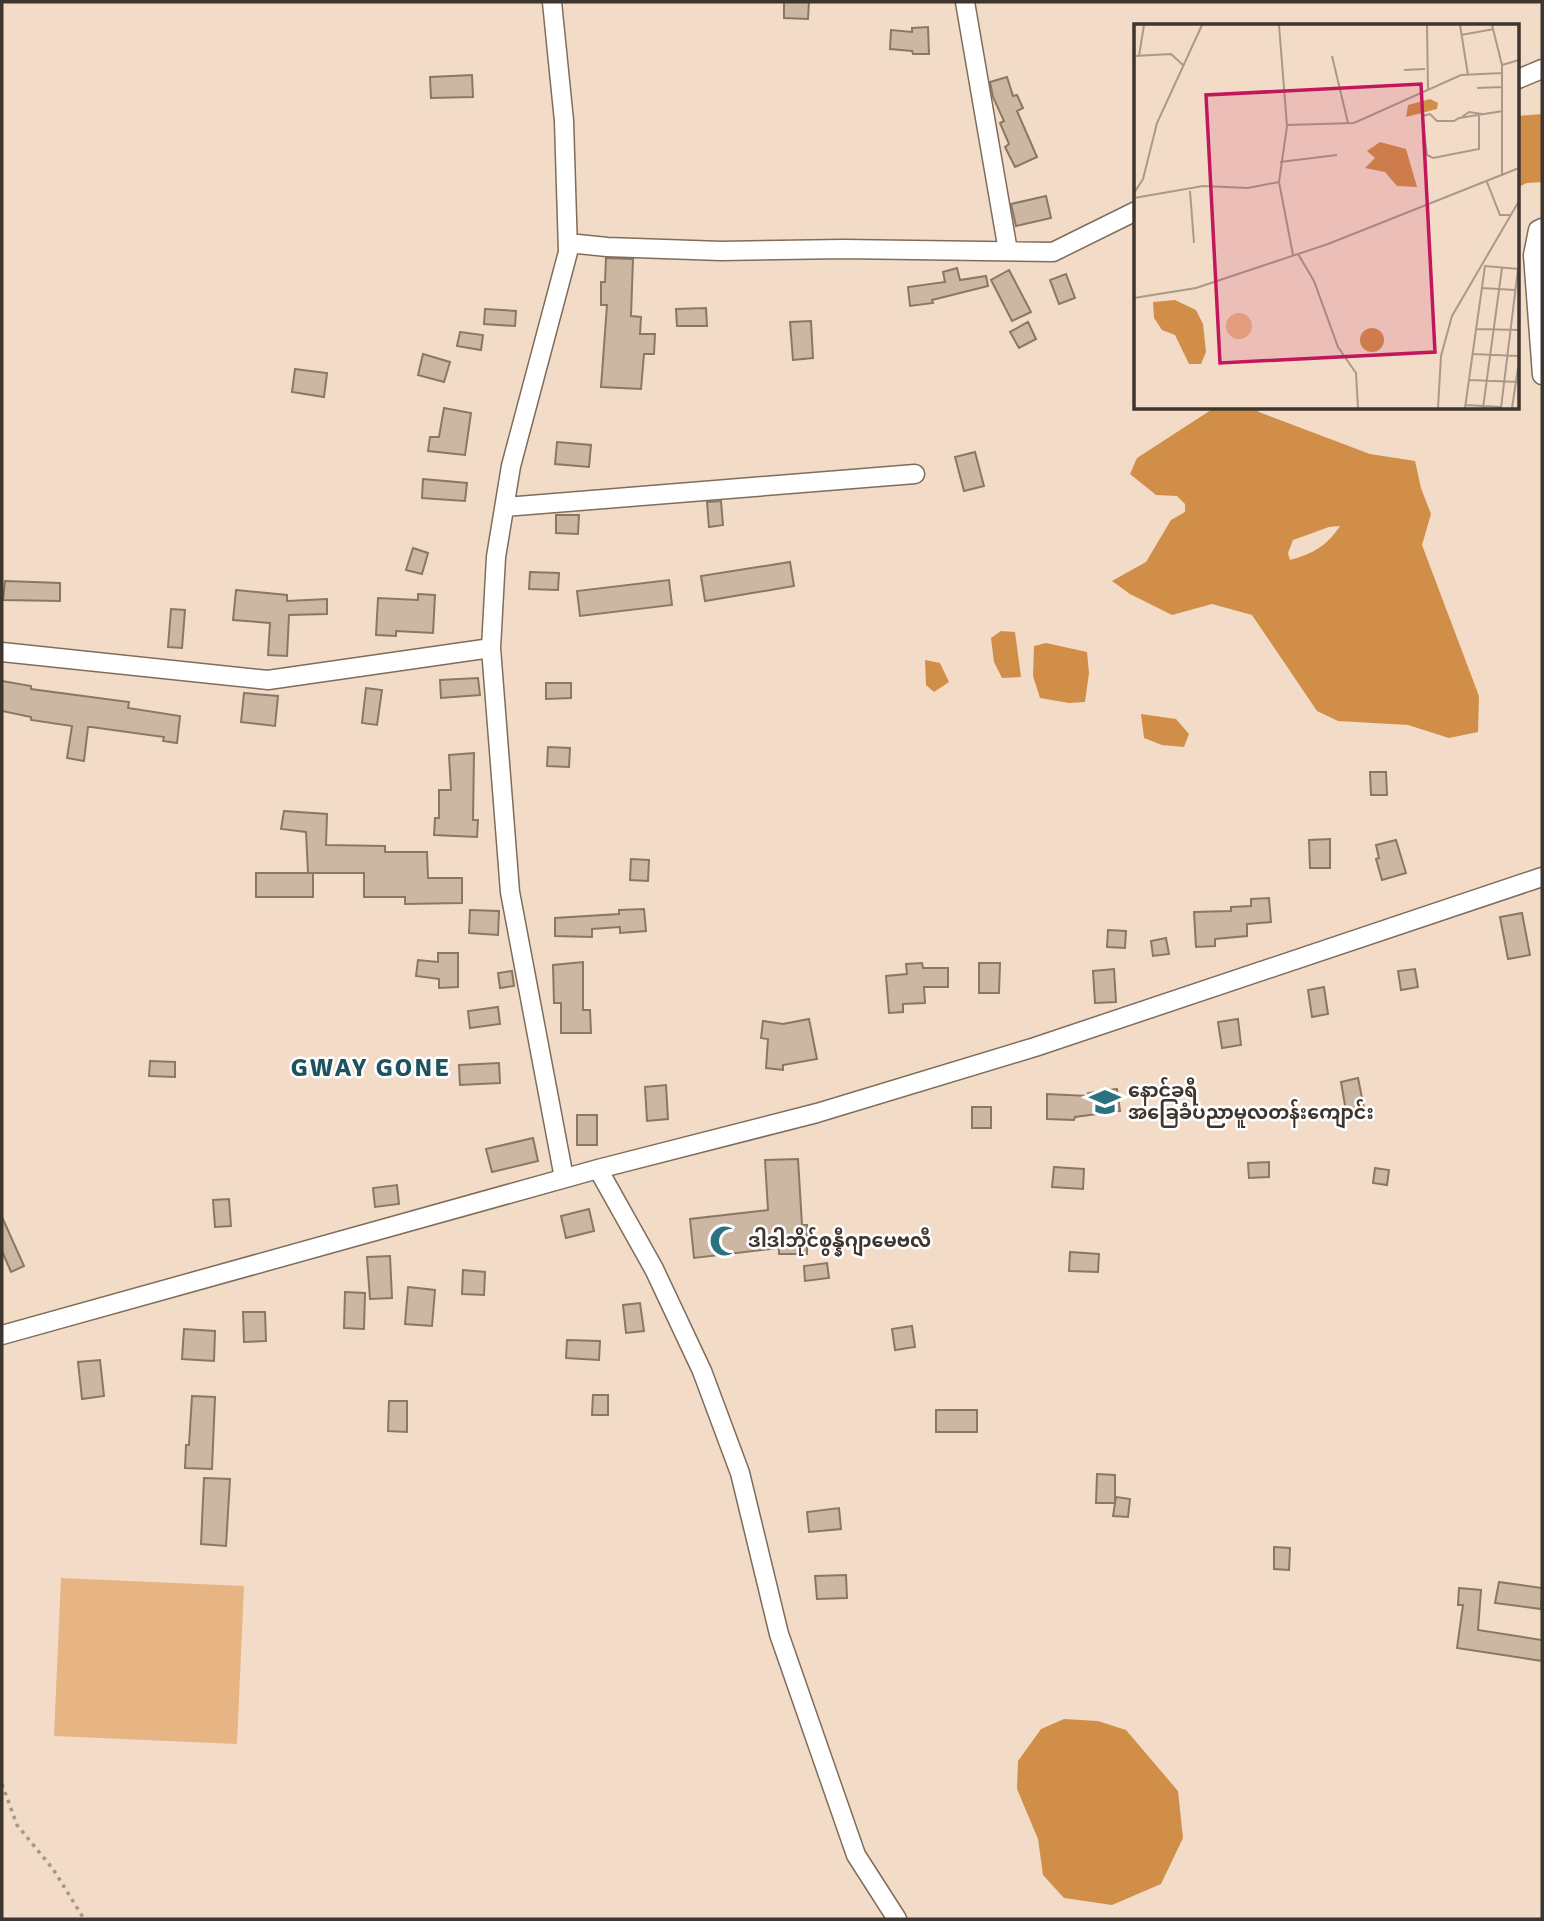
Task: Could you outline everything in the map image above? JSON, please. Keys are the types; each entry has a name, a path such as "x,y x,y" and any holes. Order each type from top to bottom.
{"street":[{"path":"552,2 564,121 568,252 511,466 496,557 491,648 510,892 564,1178"},
{"path":"965,2 1008,251"},
{"path":"1520,78 1542,69"},
{"path":"568,243 722,251 867,249 1053,252 1134,212"},
{"path":"1542,228 1538,230 1533,255 1542,375"},
{"path":"505,507 915,474"},
{"path":"2,652 268,680 491,648"},
{"path":"2,1335 564,1178 817,1113 1022,1051 1542,877"},
{"path":"598,1169 654,1269 702,1371 740,1474 779,1634 856,1855 898,1919"}],"path":[{"path":"2,1784 17,1825 53,1869 83,1919"}],"shaded area":[{"path":"1542,114 1542,182 1520,186 1520,116"},
{"path":"1211,410 1257,410 1370,454 1415,461 1431,514 1422,545 1479,696 1478,732 1449,738 1408,725 1338,721 1317,711 1252,615 1212,604 1172,615 1130,594 1112,581 1146,562 1171,520 1185,512 1185,504 1177,496 1156,495 1130,474 1137,458","holes":["1340,526 1330,539 1305,555 1290,560 1288,553 1293,540 1329,527"]},
{"path":"1001,631 1015,632 1021,677 1002,678 994,662 991,638"},
{"path":"1046,643 1087,652 1089,673 1085,702 1069,703 1040,698 1033,676 1034,646"},
{"path":"925,660 940,663 949,682 934,692 926,685"},
{"path":"1141,714 1176,719 1189,734 1184,747 1162,745 1144,738"},
{"path":"61,1578 244,1586 237,1744 54,1736"},
{"path":"1064,1719 1098,1721 1126,1730 1178,1791 1183,1838 1161,1884 1112,1905 1064,1898 1043,1875 1038,1839 1017,1789 1018,1761 1041,1729"}],"building":[{"path":"784,2 809,2 808,19 784,18"},
{"path":"928,27 929,54 890,49 891,30 912,32 912,28"},
{"path":"472,75 473,97 431,98 430,77"},
{"path":"1007,77 1013,96 1017,95 1023,108 1017,111 1037,157 1015,167 1005,147 1009,144 1000,123 1004,121 993,97 990,82"},
{"path":"1046,196 1051,218 1016,226 1011,204"},
{"path":"606,258 633,259 631,316 641,317 640,334 655,334 654,354 644,354 641,389 601,387 607,305 601,305 601,282 605,282"},
{"path":"957,268 960,280 986,276 988,286 932,300 933,303 910,306 908,287 945,282 943,272"},
{"path":"1009,270 1031,312 1012,321 991,280"},
{"path":"1066,274 1075,298 1059,304 1050,280"},
{"path":"706,308 707,326 677,326 676,309"},
{"path":"485,309 516,311 515,326 484,324"},
{"path":"811,321 813,358 793,360 790,322"},
{"path":"1028,322 1036,339 1019,348 1010,332"},
{"path":"460,332 483,335 481,350 457,346"},
{"path":"423,354 450,362 444,382 418,375"},
{"path":"295,369 327,373 324,397 292,392"},
{"path":"444,408 471,413 465,455 428,451 430,437 439,437"},
{"path":"557,442 591,445 589,467 555,464"},
{"path":"975,452 984,486 964,491 955,457"},
{"path":"423,479 467,483 465,501 422,498"},
{"path":"721,501 723,525 709,527 707,502"},
{"path":"556,515 579,515 578,534 556,533"},
{"path":"413,548 428,553 422,574 406,570"},
{"path":"790,562 794,586 705,601 701,576"},
{"path":"530,572 559,573 558,590 529,589"},
{"path":"669,580 672,605 580,616 577,591"},
{"path":"5,581 60,583 60,601 3,600"},
{"path":"236,590 287,595 287,601 327,599 327,614 289,615 287,656 268,655 270,623 233,620"},
{"path":"418,594 435,595 433,633 396,631 396,636 376,635 378,598 418,600"},
{"path":"171,609 185,610 182,648 168,647"},
{"path":"478,678 480,695 441,698 440,680"},
{"path":"2,681 31,686 31,689 129,702 128,708 180,716 177,743 163,741 164,737 88,727 84,761 67,758 72,726 31,720 31,717 2,711"},
{"path":"546,683 571,683 571,698 546,699"},
{"path":"366,688 382,690 377,725 362,723"},
{"path":"244,693 278,696 275,726 241,722"},
{"path":"548,747 570,748 569,767 547,766"},
{"path":"474,753 473,820 478,820 477,837 434,835 435,818 439,818 439,790 451,790 449,755"},
{"path":"1370,772 1386,772 1387,795 1371,795"},
{"path":"284,811 327,814 326,845 385,846 385,852 427,852 428,878 462,878 462,903 405,904 405,897 364,897 364,873 308,873 306,832 281,829"},
{"path":"1330,839 1330,868 1310,868 1309,840"},
{"path":"1396,840 1406,873 1382,880 1376,859 1379,858 1376,845"},
{"path":"631,859 649,860 648,881 630,880"},
{"path":"256,873 313,873 313,897 256,897"},
{"path":"1269,898 1271,922 1247,924 1247,936 1215,939 1215,946 1196,947 1194,912 1231,911 1231,907 1251,906 1251,899"},
{"path":"644,909 646,931 620,933 620,927 592,929 592,937 555,936 555,918 619,914 619,910"},
{"path":"470,910 499,911 498,935 469,933"},
{"path":"1522,913 1530,955 1508,959 1500,917"},
{"path":"1108,930 1126,931 1125,948 1107,947"},
{"path":"1166,938 1169,954 1153,956 1151,941"},
{"path":"438,953 458,953 458,987 439,988 439,979 416,976 418,960 438,962"},
{"path":"583,962 583,1010 590,1010 591,1033 561,1033 561,1003 554,1003 553,965"},
{"path":"922,963 923,968 948,968 948,987 924,987 925,1003 903,1004 903,1012 889,1013 886,976 907,974 906,964"},
{"path":"979,963 1000,963 999,993 979,993"},
{"path":"1114,969 1116,1002 1095,1003 1093,971"},
{"path":"1415,969 1418,987 1401,990 1398,971"},
{"path":"512,971 514,986 500,988 498,973"},
{"path":"1324,987 1328,1014 1312,1017 1308,990"},
{"path":"498,1007 500,1024 470,1028 468,1011"},
{"path":"809,1019 817,1059 783,1065 783,1070 766,1068 768,1039 761,1038 763,1021 783,1024"},
{"path":"1238,1019 1241,1045 1222,1048 1218,1022"},
{"path":"150,1061 175,1062 175,1077 149,1076"},
{"path":"499,1063 500,1083 460,1085 459,1065"},
{"path":"1358,1078 1364,1108 1346,1111 1341,1082"},
{"path":"666,1085 668,1119 647,1121 645,1087"},
{"path":"1117,1089 1120,1111 1075,1117 1074,1120 1047,1119 1047,1094 1088,1096 1088,1093"},
{"path":"972,1107 991,1107 991,1128 972,1128"},
{"path":"577,1115 597,1115 597,1145 577,1145"},
{"path":"533,1138 538,1161 492,1172 486,1149"},
{"path":"798,1159 802,1225 807,1225 807,1254 779,1254 779,1248 694,1258 690,1219 768,1210 765,1160"},
{"path":"1269,1162 1269,1177 1249,1178 1248,1163"},
{"path":"1054,1167 1084,1169 1083,1189 1052,1187"},
{"path":"1375,1168 1389,1170 1387,1185 1373,1183"},
{"path":"397,1185 399,1204 375,1207 373,1188"},
{"path":"229,1199 231,1226 215,1227 213,1200"},
{"path":"589,1209 594,1231 566,1238 561,1216"},
{"path":"2,1217 24,1266 11,1272 2,1251"},
{"path":"1070,1252 1099,1254 1098,1272 1069,1271"},
{"path":"390,1256 392,1298 370,1299 367,1257"},
{"path":"827,1263 829,1278 805,1281 804,1266"},
{"path":"463,1270 485,1272 484,1295 462,1294"},
{"path":"408,1287 435,1290 432,1326 405,1324"},
{"path":"345,1292 365,1293 364,1329 344,1328"},
{"path":"640,1303 644,1331 626,1333 623,1305"},
{"path":"243,1312 265,1312 266,1341 244,1342"},
{"path":"912,1326 915,1347 895,1350 892,1329"},
{"path":"184,1329 215,1331 214,1361 182,1359"},
{"path":"567,1340 600,1341 599,1360 566,1358"},
{"path":"100,1360 104,1396 82,1399 78,1362"},
{"path":"593,1395 608,1395 608,1415 592,1415"},
{"path":"192,1396 215,1397 212,1469 185,1468"},
{"path":"389,1401 407,1401 407,1432 388,1431"},
{"path":"936,1410 977,1410 977,1432 936,1432"},
{"path":"1097,1474 1115,1475 1115,1503 1096,1503"},
{"path":"204,1478 230,1479 226,1546 201,1544"},
{"path":"1116,1497 1130,1499 1128,1517 1113,1516"},
{"path":"839,1508 841,1529 809,1532 807,1512"},
{"path":"1274,1547 1290,1548 1289,1570 1274,1569"},
{"path":"846,1575 847,1598 817,1599 815,1576"},
{"path":"1499,1582 1542,1588 1541,1609 1495,1603"},
{"path":"1459,1588 1481,1590 1478,1630 1542,1640 1542,1661 1457,1648 1463,1605 1458,1605"}],"place":[{"name":"နောင်ခရီ အခြေခံပညာမူလတန်းကျောင်း","path":"1105,1102"},
{"name":"ဒါဒါဘိုင်စွန္နီဂျာမေဗလီ","path":"725,1241"}],"district":[{"name":"GWAY GONE","path":"371,1068"}]}
